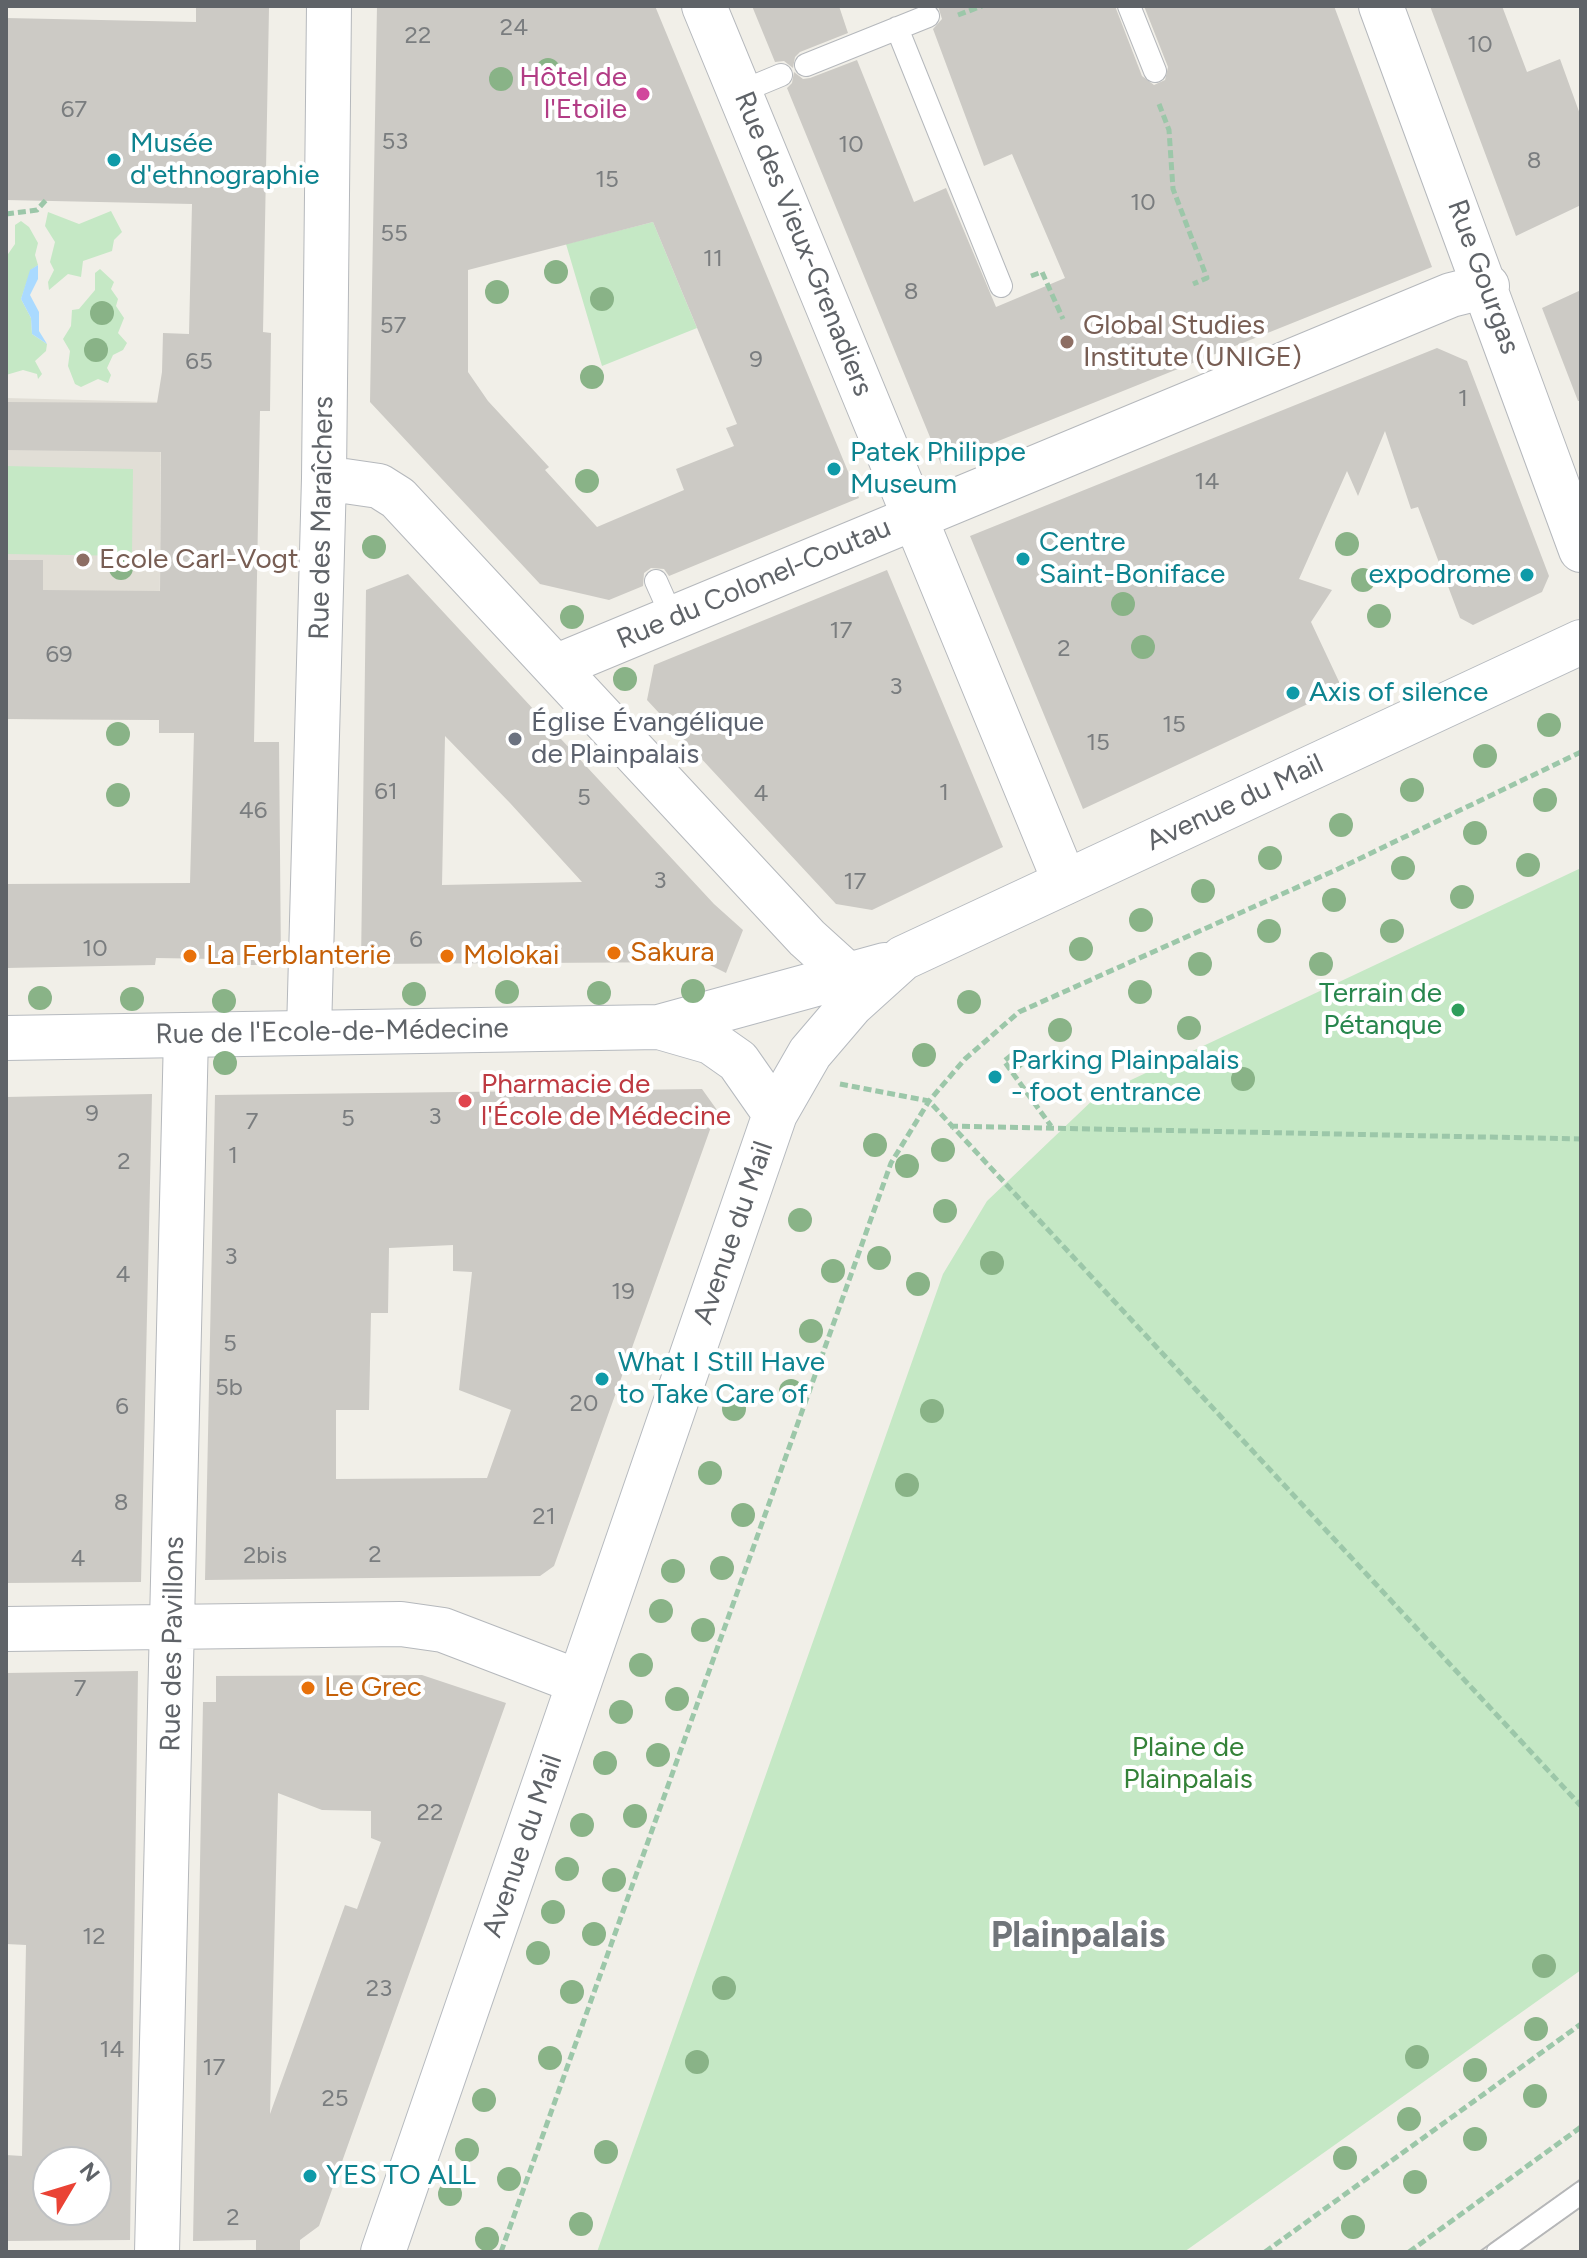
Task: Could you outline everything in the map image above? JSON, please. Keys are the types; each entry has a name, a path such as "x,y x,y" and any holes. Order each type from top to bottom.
{"street":[{"name":"Rue des Maraîchers","path":"309,1031 324,478 329,6"},
{"name":"Rue des Vieux-Grenadiers","path":"704,6 1065,882"},
{"name":"Rue Gourgas","path":"1381,6 1487,286 1581,550"},
{"name":"Rue du Colonel-Coutau","path":"555,667 664,599 915,517 1451,295 1487,286"},
{"path":"324,478 379,486 398,498 807,938 850,977"},
{"name":"Avenue du Mail","path":"383,2252 775,1114 810,1053 851,1005 903,958 1581,642"},
{"path":"659,1027 850,977 903,958"},
{"path":"659,1027 711,1042 738,1061 775,1114"},
{"name":"Rue de l'Ecole-de-Médecine","path":"6,1038 659,1027"},
{"name":"Rue des Pavillons","path":"157,2252 186,1035"},
{"path":"6,1629 415,1626 443,1630 579,1682"}],"lane":[{"path":"1129,6 1155,71"},
{"path":"806,65 928,16"},
{"path":"897,28 1001,286"},
{"path":"740,92 781,75"},
{"path":"1498,2252 1581,2193"}],"path":[{"path":"1159,102 1169,130 1173,189 1207,278 1193,284"},
{"path":"6,214 37,210 46,200"},
{"path":"1001,286 1042,272 1063,319"},
{"path":"501,2252 891,1163 929,1101 965,1059 1019,1012 1338,869 1581,752"},
{"path":"1017,1068 1027,1059 1019,1049 1004,1061 1051,1126"},
{"path":"856,1088 929,1101 1581,1806"},
{"path":"950,1126 1581,1139"},
{"path":"1265,2252 1580,2027"},
{"path":"1409,2252 1581,2127"}],"shaded area":[{"name":"Ecole Carl-Vogt","path":"6,398 161,402 159,720 6,719"}],"green space":[{"path":"111,211 122,232 114,240 112,251 83,261 81,277 68,274 49,290 48,282 54,270 50,262 55,242 45,226 48,212 79,224"},
{"path":"21,221 29,227 38,243 35,255 38,265 31,270 21,299 31,318 32,334 47,344 46,351 35,361 42,374 38,379 37,374 23,370 6,375 6,257 15,244 15,225"},
{"path":"653,222 697,328 602,366 566,244"},
{"path":"100,269 114,282 111,289 124,318 118,333 127,343 123,350 113,355 107,368 111,375 108,383 98,379 81,387 75,384 68,366 70,351 63,339 71,326 72,310 79,309 95,290 95,273"},
{"path":"6,466 133,469 132,556 6,554"},
{"name":"Plaine de Plainpalais","path":"1581,868 1581,1970 1184,2252 597,2252 943,1274 987,1201 1097,1096"}],"water":[{"path":"38,265 38,279 30,295 39,312 39,331 47,344 32,334 31,318 21,299 30,270"}],"building":[{"path":"196,6 269,8 263,332 271,333 270,411 260,411 254,742 279,742 281,965 217,965 217,959 156,958 155,965 6,968 6,884 190,883 194,733 159,733 159,720 6,719 6,560 43,560 43,590 160,591 161,452 6,450 6,402 157,403 163,333 189,334 192,204 6,200 6,18 196,22"},
{"path":"377,6 655,6 859,498 669,576 664,569 651,568 644,573 643,586 609,600 540,584 370,402","holes":["653,222 737,424 726,428 734,446 676,469 684,490 597,527 545,470 549,467 488,401 468,372 468,270"]},
{"path":"752,6 839,6 848,33 800,52 795,57 793,68 784,61 775,62"},
{"path":"938,6 1115,6 1142,76 1154,85 1165,80 1168,67 1144,6 1334,6 1432,267 941,464 787,88 792,83 794,72 803,79 810,78 857,60 914,202 946,188 996,307 1065,278 1012,154 984,166 933,29 942,19"},
{"path":"1430,6 1502,6 1527,72 1560,59 1581,117 1581,205 1516,236"},
{"path":"1581,290 1581,401 1578,401 1542,308"},
{"path":"1437,348 1467,361 1549,576 1542,592 1473,625 1460,618 1418,507 1411,509 1385,431 1358,496 1347,471 1299,579 1332,590 1311,622 1342,688 1083,809 970,536"},
{"path":"887,570 1003,847 872,910 836,904 647,700 654,665"},
{"path":"408,574 714,904 743,930 726,973 704,962 361,964 366,590","holes":["445,736 582,882 442,885"]},
{"path":"702,1089 717,1110 554,1566 540,1576 205,1580 215,1095","holes":["453,1245 453,1271 472,1272 459,1390 511,1410 487,1478 336,1479 336,1410 369,1410 371,1313 388,1313 389,1248"]},
{"path":"152,1094 141,1582 6,1583 6,1097"},
{"path":"138,1671 130,2240 6,2241 6,2155 22,2156 26,1945 6,1944 6,1673"},
{"path":"422,1675 506,1703 319,2226 300,2240 300,2252 256,2252 256,2240 193,2241 203,1702 216,1702 216,1676","holes":["278,1793 322,1810 371,1811 371,1838 381,1842 357,1909 345,1905 270,2114"]}],"tram line":[{"path":"1479,2252 1581,2179"},
{"path":"1518,2252 1581,2207"}],"place":[{"name":"Hôtel de l'Etoile","path":"643,94"},
{"name":"Musée d'ethnographie","path":"114,160"},
{"name":"Global Studies Institute (UNIGE)","path":"1067,342"},
{"name":"Patek Philippe Museum","path":"834,469"},
{"name":"Centre Saint-Boniface","path":"1023,559"},
{"name":"Ecole Carl-Vogt","path":"83,560"},
{"name":"expodrome","path":"1527,575"},
{"name":"Axis of silence","path":"1293,693"},
{"name":"Église Évangélique de Plainpalais","path":"515,739"},
{"name":"Sakura","path":"614,953"},
{"name":"La Ferblanterie","path":"190,956"},
{"name":"Molokai","path":"447,956"},
{"name":"Terrain de Pétanque","path":"1458,1010"},
{"name":"Parking Plainpalais - foot entrance","path":"995,1077"},
{"name":"Pharmacie de l'École de Médecine","path":"465,1101"},
{"name":"What I Still Have to Take Care of","path":"602,1379"},
{"name":"Le Grec","path":"308,1688"},
{"name":"YES TO ALL","path":"310,2176"}],"district":[{"name":"Plainpalais","path":"1078,1936"}]}
